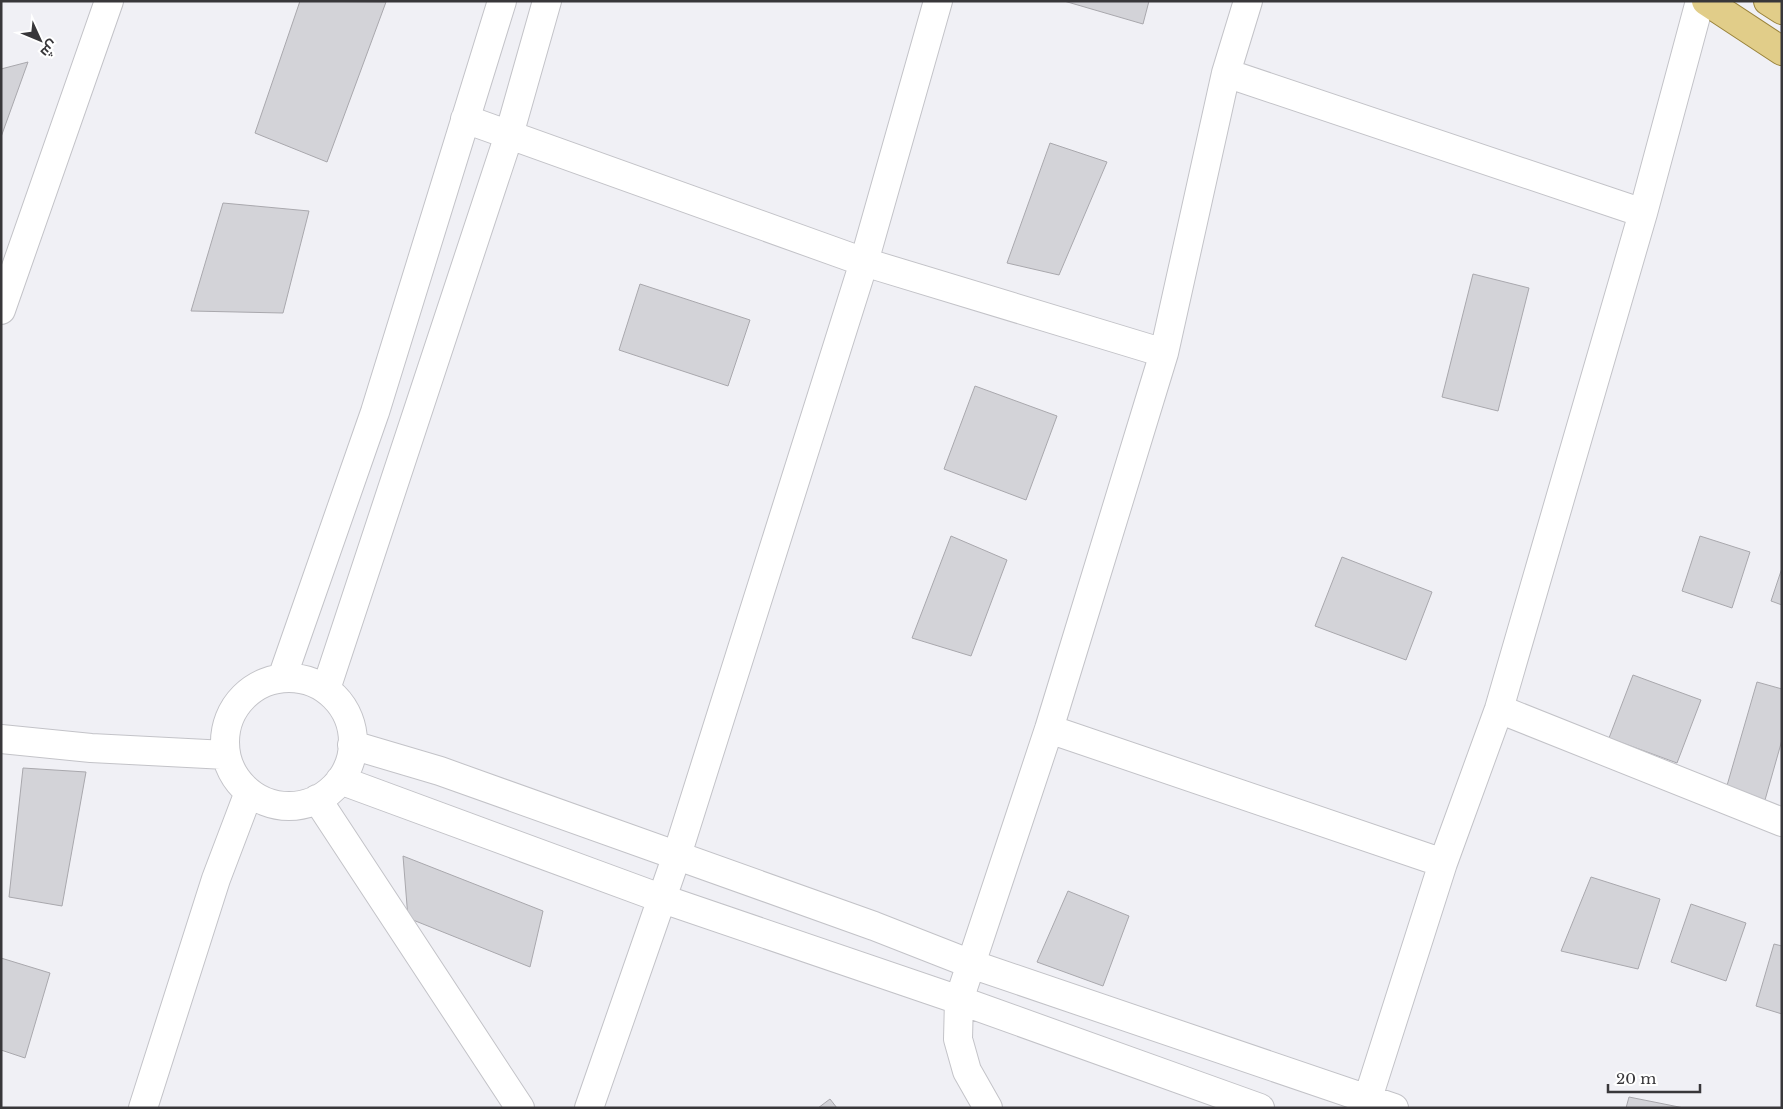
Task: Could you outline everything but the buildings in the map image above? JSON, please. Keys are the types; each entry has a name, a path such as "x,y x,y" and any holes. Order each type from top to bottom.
{"main road":[{"path":"1706,1 1782,50"},
{"path":"1768,1 1782,10"}],"street":[{"path":"1,310 109,1"},
{"path":"282,678 375,412 502,1"},
{"path":"326,689 509,135 547,1"},
{"path":"589,1108 677,855 864,262 938,1"},
{"path":"988,1108 967,1071 958,1039 959,1000 1049,729 1164,353 1226,73 1248,1"},
{"path":"1368,1098 1443,863 1499,709 1643,213 1700,1"},
{"path":"1226,73 1643,213"},
{"path":"465,119 864,262 1164,353"},
{"path":"375,412 412,426"},
{"path":"282,678 304,680 326,689 341,705 350,724 352,745 348,767 340,780 330,791 317,799 294,806 270,804 249,792 234,776 226,755 225,734 229,720 244,696 261,684 282,678"},
{"path":"1499,709 1782,822"},
{"path":"1049,729 1443,863"},
{"path":"1,739 91,748 226,755"},
{"path":"352,745 440,771 874,926 971,964 1394,1108"},
{"path":"340,780 663,898 959,1000 1260,1108"},
{"path":"143,1108 216,879 249,792"},
{"path":"317,799 520,1108"}]}
